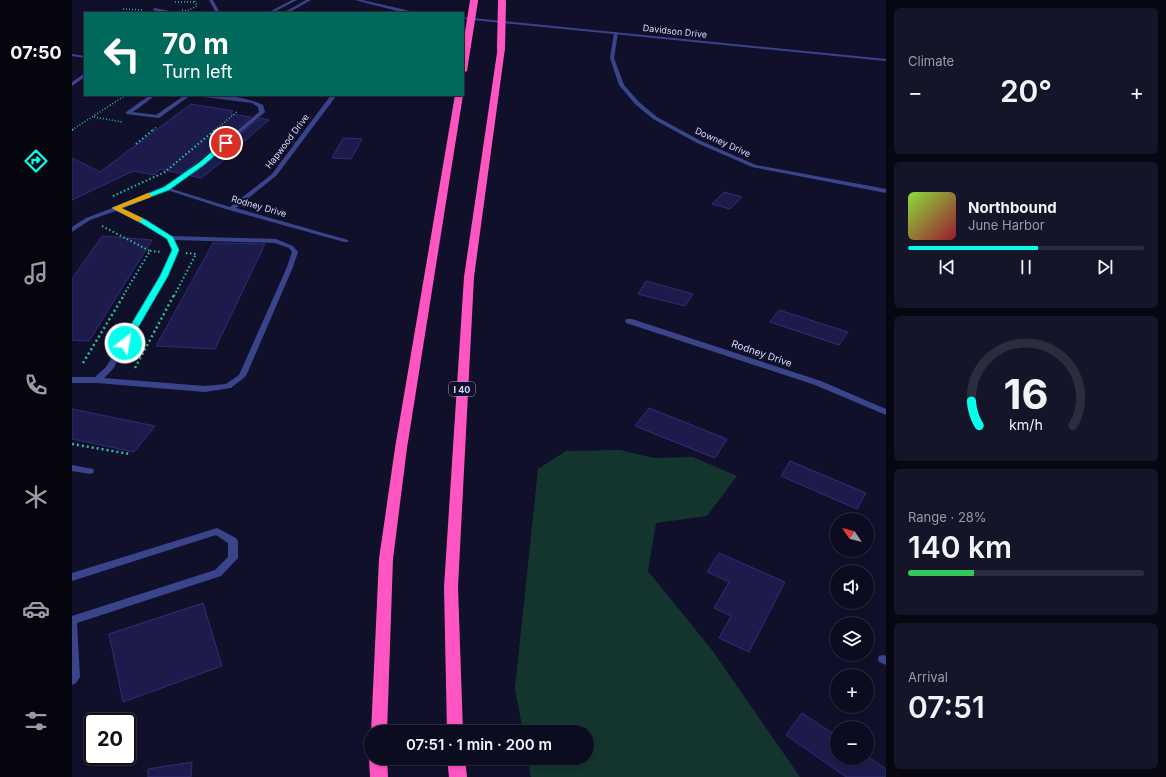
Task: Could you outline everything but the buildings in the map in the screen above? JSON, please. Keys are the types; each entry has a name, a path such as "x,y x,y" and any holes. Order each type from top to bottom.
{"highway":[{"path":"464,64 474,0"},
{"name":"I 40","path":"455,725 451,587 469,277 501,48 502,1"},
{"path":"378,725 386,559 401,448 459,96"},
{"path":"378,765 379,777"},
{"path":"457,765 458,777"}],"street":[{"path":"211,0 217,12"},
{"path":"271,12 295,0"},
{"path":"287,12 309,0"},
{"path":"357,0 405,12"},
{"path":"155,9 168,12"},
{"name":"Davidson Drive","path":"464,18 886,60"},
{"name":"Downey Drive","path":"616,33 612,58 622,85 637,103 655,118 699,142 754,166 886,191"},
{"path":"72,55 84,57"},
{"path":"72,84 84,76"},
{"path":"152,96 128,113 157,117 187,96"},
{"path":"72,230 88,220 115,208 167,188 202,163 262,112 261,106 253,102 211,96"},
{"name":"Hapwood Drive","path":"231,209 274,175 333,96"},
{"name":"Rodney Drive","path":"167,188 231,209 346,241"},
{"path":"72,380 97,380 205,389 228,386 242,376 290,267 295,252 291,247 276,242 171,238 143,221 115,208"},
{"path":"97,380 109,369 164,276 175,250 171,238"},
{"name":"Rodney Drive","path":"629,321 818,383 886,412"},
{"path":"72,468 90,471"},
{"path":"72,578 217,531 233,541 233,558 218,573 72,620 75,677 72,680"}],"path":[{"path":"72,130 125,96"},
{"path":"113,196 166,172 240,109 233,108"},
{"path":"136,144 158,126"},
{"path":"104,221 98,224 150,251 166,252"},
{"path":"83,363 150,251"},
{"path":"135,368 196,254 182,252"},
{"path":"72,444 130,454"}],"green space":[{"path":"620,450 654,458 693,457 737,476 707,516 656,523 648,571 712,650 800,777 531,777 528,765 594,765 594,725 522,725 515,688 538,469 566,451"}],"slow traffic":[{"path":"139,220 115,208 148,195"}],"route":[{"path":"125,343 164,276 175,250 171,238 143,221 115,208 167,188 202,163 226,143"}]}
